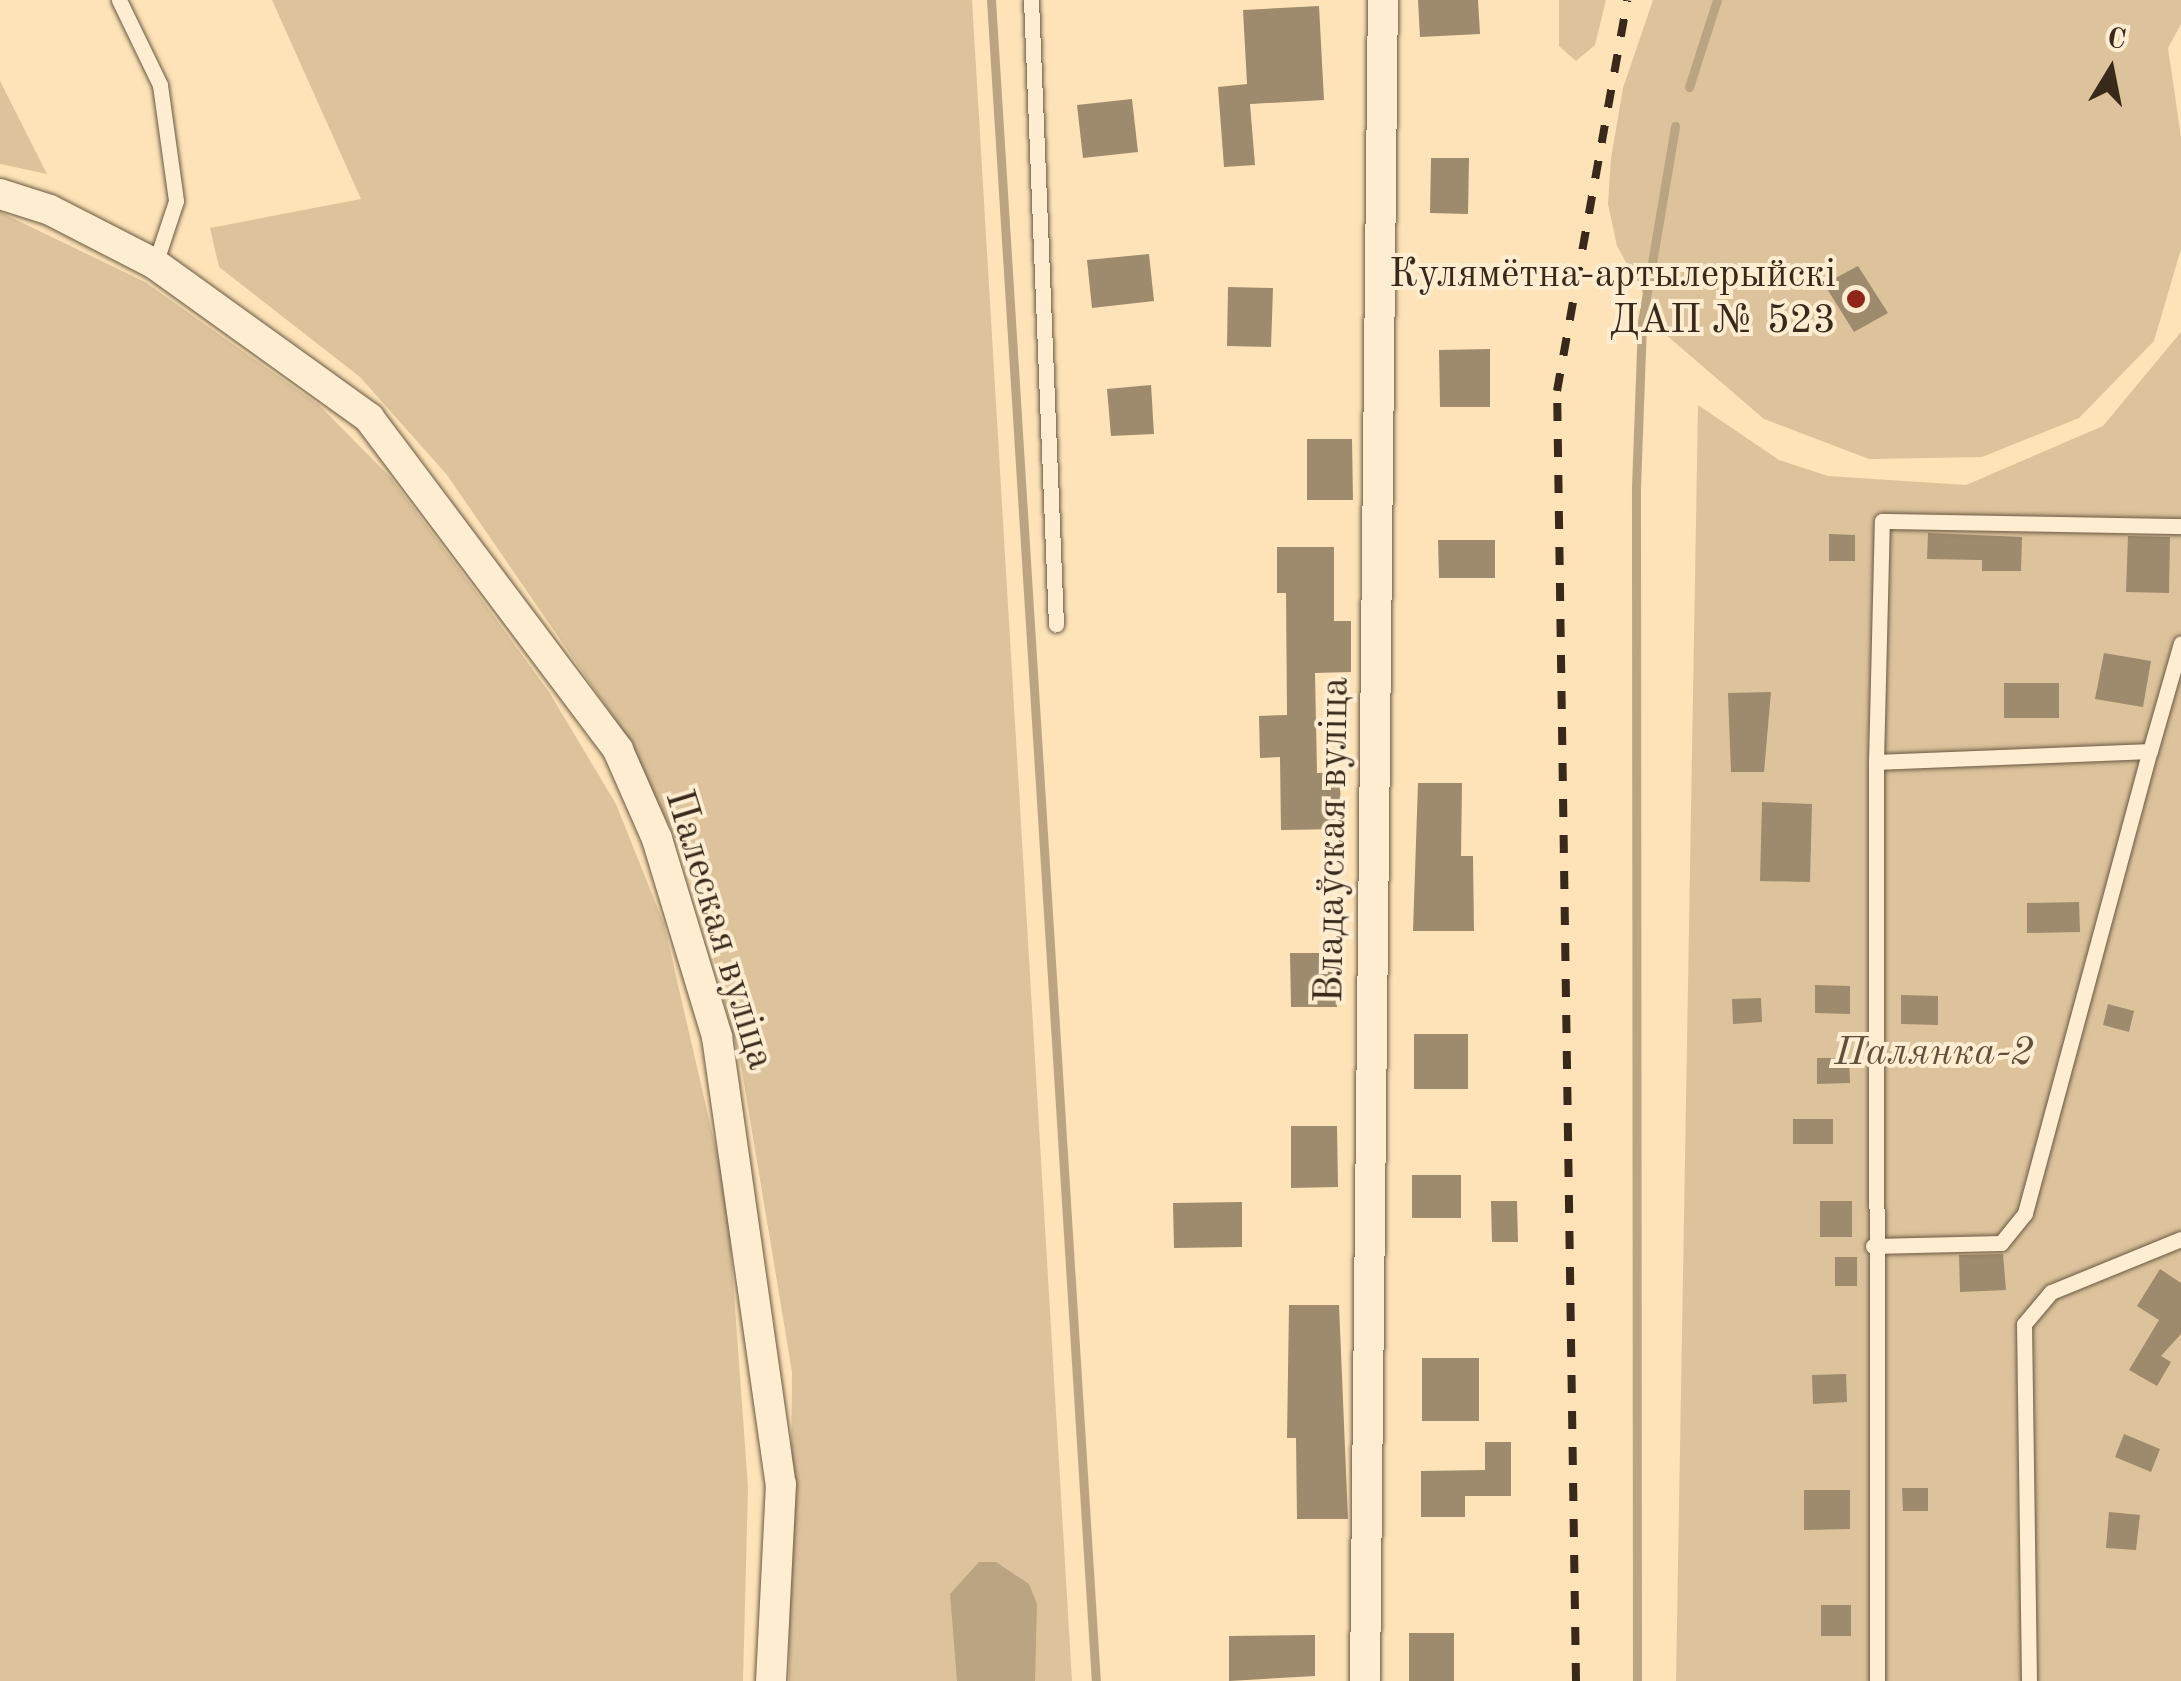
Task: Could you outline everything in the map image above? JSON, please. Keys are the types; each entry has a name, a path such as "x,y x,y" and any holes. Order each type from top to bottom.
{"street":[{"name":"Владаўская вуліца","path":"1365,1681 1383,0"},
{"name":"Палеская вуліца","path":"0,194 50,210 155,264 369,418 618,750 657,839 717,1037 782,1484 771,1681"}],"lane":[{"path":"120,0 160,85 176,201 155,264"},
{"path":"1031,0 1056,624"},
{"path":"1877,1681 1873,1246 1882,520 2181,526"},
{"path":"1873,1246 2002,1243 2025,1213 2181,643"},
{"path":"1876,762 2150,751"},
{"path":"2029,1681 2024,1324 2051,1292 2181,1239"}],"green space":[{"path":"272,0 972,0 1072,1681 789,1681 792,1372 742,1071 692,871 617,722 447,475 360,377 219,267 210,228 361,199"},
{"path":"1559,0 1606,0 1595,45 1576,61 1559,46"},
{"path":"1653,0 2181,0 2181,24 2168,48 2181,137 2181,249 2154,341 2079,418 1982,457 1869,459 1764,419 1665,334 1617,246 1608,204 1611,158 1623,88"},
{"path":"0,81 47,174 0,164"},
{"path":"0,212 145,282 319,405 391,478 474,589 549,692 616,804 664,924 727,1197 748,1487 743,1681 0,1681"},
{"name":"Палянка-2","path":"2181,332 2181,1681 1676,1681 1698,405 1779,460 1828,476 1966,485 2103,426"}],"shaded area":[{"path":"979,1562 996,1562 1029,1584 1037,1604 1035,1681 957,1681 950,1594"}],"building":[{"path":"1418,0 1478,0 1480,34 1420,37"},
{"path":"1319,6 1324,100 1250,104 1255,165 1224,167 1218,87 1247,84 1243,10"},
{"path":"1132,99 1138,152 1083,158 1077,105"},
{"path":"1431,158 1469,158 1468,214 1430,213"},
{"path":"1149,254 1154,301 1092,308 1087,260"},
{"name":"Кулямётна-артылерыйскі ДАП № 523","path":"1858,266 1888,313 1854,332 1824,284"},
{"path":"1228,287 1273,288 1271,347 1227,346"},
{"path":"1490,349 1490,407 1440,407 1439,350"},
{"path":"1151,385 1154,434 1111,436 1107,389"},
{"path":"1307,439 1352,439 1353,500 1307,500"},
{"path":"1928,533 2022,537 2021,571 1982,571 1982,560 1927,559"},
{"path":"1829,534 1855,535 1855,561 1829,561"},
{"path":"2128,536 2170,537 2169,593 2126,592"},
{"path":"1438,540 1495,540 1495,578 1439,578"},
{"path":"1277,547 1334,547 1334,621 1351,621 1351,672 1315,673 1317,773 1340,772 1341,829 1281,830 1280,757 1260,758 1259,716 1287,715 1286,593 1277,593"},
{"path":"2104,653 2151,661 2143,707 2095,699"},
{"path":"2004,683 2059,683 2059,718 2004,718"},
{"path":"1771,692 1764,772 1731,772 1728,693"},
{"path":"1418,783 1462,783 1461,856 1473,856 1474,931 1413,931"},
{"path":"1762,802 1812,804 1810,882 1760,881"},
{"path":"2079,902 2080,932 2027,933 2027,903"},
{"path":"1290,953 1337,953 1337,1007 1291,1007"},
{"path":"1815,985 1850,986 1850,1014 1815,1013"},
{"path":"1901,995 1938,996 1938,1025 1901,1024"},
{"path":"1761,998 1762,1022 1733,1024 1732,999"},
{"path":"2108,1004 2134,1011 2129,1032 2103,1025"},
{"path":"1414,1034 1468,1034 1468,1089 1414,1089"},
{"path":"1817,1058 1849,1058 1850,1083 1817,1084"},
{"path":"1793,1119 1833,1119 1833,1144 1793,1144"},
{"path":"1291,1126 1337,1126 1338,1187 1291,1188"},
{"path":"1412,1175 1461,1175 1461,1218 1412,1218"},
{"path":"1491,1201 1517,1201 1518,1242 1492,1242"},
{"path":"1820,1201 1852,1201 1852,1237 1820,1237"},
{"path":"1242,1202 1242,1247 1174,1248 1173,1203"},
{"path":"2003,1254 2006,1290 1960,1292 1959,1255"},
{"path":"1835,1257 1857,1257 1857,1286 1835,1286"},
{"path":"2160,1269 2181,1283 2181,1334 2161,1356 2171,1362 2157,1386 2129,1370 2159,1320 2137,1306"},
{"path":"1289,1305 1339,1305 1348,1519 1297,1519 1296,1438 1287,1438"},
{"path":"1422,1358 1479,1358 1479,1421 1422,1421"},
{"path":"1846,1374 1847,1402 1813,1404 1812,1375"},
{"path":"2124,1434 2160,1449 2151,1472 2115,1457"},
{"path":"1485,1442 1511,1442 1511,1496 1465,1496 1465,1517 1421,1517 1421,1471 1485,1470"},
{"path":"1902,1488 1928,1488 1928,1511 1903,1511"},
{"path":"1804,1490 1850,1490 1850,1529 1804,1530"},
{"path":"2109,1512 2140,1515 2136,1550 2106,1548"},
{"path":"1821,1605 1851,1605 1851,1636 1821,1636"},
{"path":"1409,1633 1454,1633 1454,1681 1409,1681"},
{"path":"1315,1635 1315,1676 1229,1681 1229,1636"}],"waterway":[{"path":"991,0 1096,1681"},
{"path":"1689,87 1717,0"},
{"path":"1637,1681 1636,487 1642,322 1675,126"}],"railway":[{"path":"1576,1681 1557,391 1627,0"}],"place":[{"name":"Кулямётна-артылерыйскі ДАП № 523","path":"1856,299"}]}
